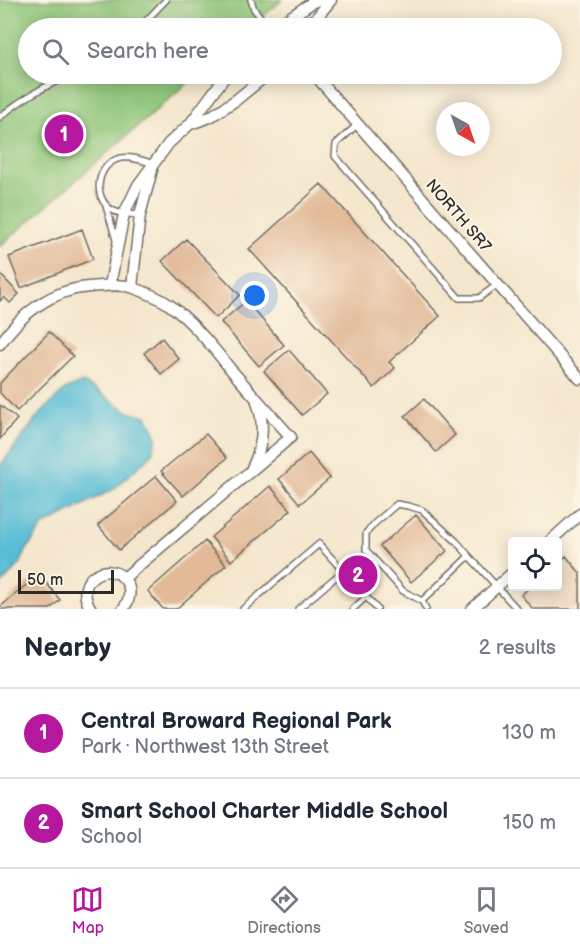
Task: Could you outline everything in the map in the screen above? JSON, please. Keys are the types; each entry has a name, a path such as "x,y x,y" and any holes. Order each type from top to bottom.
{"street":[{"path":"290,18 319,0"},
{"path":"316,18 331,0"},
{"path":"110,285 124,214 138,185 169,143 190,124 220,84"},
{"path":"190,124 210,117 256,84"},
{"name":"NORTH SR7","path":"323,84 580,379"},
{"path":"132,287 140,215 154,164"},
{"path":"0,344 11,328 29,311 53,297 79,288 110,285 132,287 169,304 190,321 291,437 124,578"},
{"path":"248,474 256,458 262,433 261,415 256,399"},
{"path":"555,537 580,514"},
{"path":"90,609 86,601 87,584 92,576 109,571 124,578 129,586 128,603 123,609"},
{"path":"472,609 508,577"}],"lane":[{"path":"149,18 166,0"},
{"path":"251,0 261,18"},
{"path":"0,117 21,100 50,84"},
{"path":"358,124 336,144 335,156 459,298 479,298 498,284"},
{"path":"118,245 101,198 99,184 103,171 114,161 128,158 154,164"},
{"path":"105,204 117,212 140,215"},
{"path":"426,609 422,601 403,591 366,549 366,533 397,504 422,510 457,542 517,609"},
{"path":"243,609 319,544 377,609"},
{"path":"422,601 469,556"},
{"path":"298,609 343,571"},
{"path":"353,609 366,597"}],"green space":[{"path":"0,0 282,0 261,18 18,18 18,84 186,84 0,246"}],"water":[{"path":"82,382 130,413 147,416 157,437 152,454 114,489 43,526 20,564 0,585 0,466 39,415 65,390"}],"building":[{"path":"321,184 440,316 389,362 395,368 374,388 249,249"},
{"path":"82,229 93,259 21,288 9,257"},
{"path":"186,239 240,295 216,318 162,261"},
{"path":"0,274 19,294 10,303 4,297 0,301"},
{"path":"246,301 284,345 259,366 221,322"},
{"path":"49,332 73,356 17,411 0,393 0,383"},
{"path":"162,338 179,359 161,374 144,353"},
{"path":"289,350 327,394 302,415 264,371"},
{"path":"424,399 455,435 436,452 405,416"},
{"path":"0,405 17,419 0,439"},
{"path":"206,434 227,458 183,496 161,471"},
{"path":"309,453 330,478 300,504 279,479"},
{"path":"156,476 177,501 119,550 98,525"},
{"path":"270,486 291,510 231,561 211,537"},
{"path":"416,515 447,551 411,582 380,546"},
{"path":"205,541 226,565 176,609 163,609 148,591"},
{"path":"566,556 580,573 580,609 533,609 521,595 525,591 562,591 562,560"},
{"path":"39,574 60,600 50,609 0,609 0,607"}],"place":[{"name":"Central Broward Regional Park","path":"64,134"},
{"name":"Smart School Charter Middle School","path":"358,575"}]}
